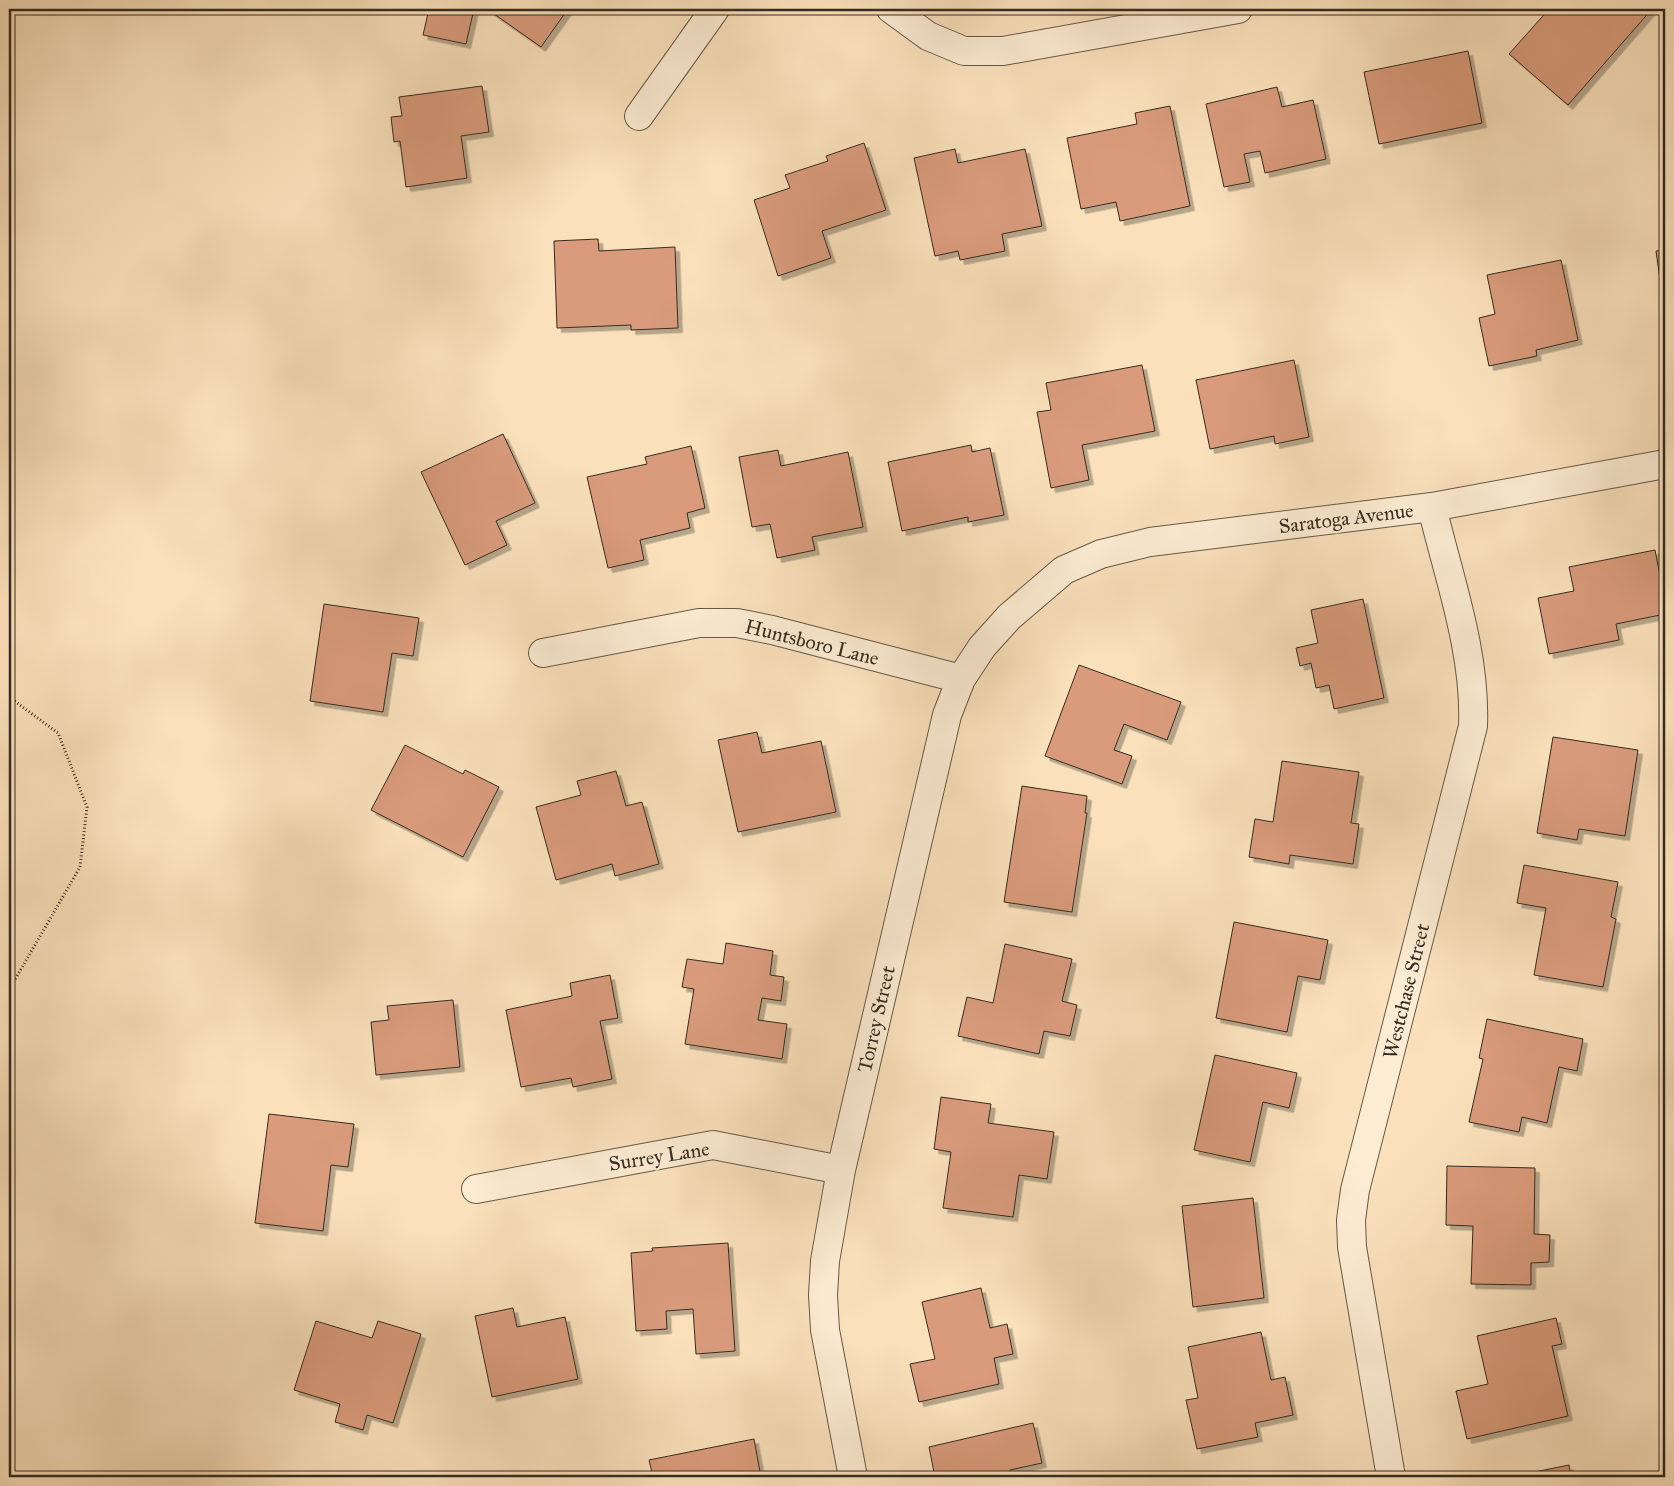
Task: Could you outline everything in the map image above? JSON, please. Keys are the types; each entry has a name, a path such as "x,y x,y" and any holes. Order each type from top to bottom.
{"street":[{"path":"640,116 715,9"},
{"path":"891,9 928,36 964,50 1003,51 1238,9"},
{"name":"Saratoga Avenue","path":"1037,592 1064,570 1101,554 1150,542 1432,507 1665,464"},
{"name":"Westchase Street","path":"1391,1477 1352,1248 1351,1220 1355,1190 1473,726 1474,696 1471,666 1432,507"},
{"name":"Torrey Street","path":"853,1477 825,1330 823,1295 825,1260 841,1170 947,715 960,680 982,647 1009,617 1037,592"},
{"name":"Huntsboro Lane","path":"543,653 699,624 737,623 781,632 960,680"},
{"name":"Surrey Lane","path":"476,1189 713,1145 841,1170"}],"path":[{"path":"9,697 58,733 87,808 80,867 9,990"}],"building":[{"path":"429,9 474,9 466,44 423,35"},
{"path":"487,9 568,9 541,47"},
{"path":"1549,9 1652,9 1568,105 1509,54"},
{"path":"1468,51 1482,123 1379,144 1364,72"},
{"path":"482,86 489,132 461,136 467,178 406,187 400,141 394,142 391,117 402,116 399,97"},
{"path":"1277,87 1282,107 1313,100 1326,159 1265,173 1260,151 1244,154 1250,182 1224,187 1206,104"},
{"path":"1170,106 1190,206 1120,221 1116,202 1081,209 1067,138 1137,124 1135,113"},
{"path":"864,143 886,210 822,231 831,258 778,276 754,200 790,188 785,175 828,161 826,156"},
{"path":"955,149 958,163 1025,149 1042,226 1002,234 1005,251 960,260 958,251 935,256 914,158"},
{"path":"598,239 599,251 675,247 678,328 631,330 631,325 557,328 554,241"},
{"path":"1665,250 1665,316 1656,251"},
{"path":"1561,260 1578,340 1536,350 1537,356 1489,366 1479,318 1495,314 1487,275"},
{"path":"1294,360 1309,437 1275,444 1274,436 1210,449 1196,380"},
{"path":"1142,365 1155,431 1082,445 1089,480 1051,488 1037,412 1051,410 1046,383"},
{"path":"503,434 535,503 496,521 507,545 465,565 421,472"},
{"path":"971,445 972,452 990,448 1004,515 968,522 968,517 902,531 888,462"},
{"path":"691,446 705,508 687,513 690,528 640,540 644,560 608,568 587,477 647,464 645,457"},
{"path":"778,450 781,466 848,452 863,527 812,537 815,550 777,558 770,524 752,527 739,457"},
{"path":"1655,550 1665,602 1665,614 1616,624 1619,640 1549,654 1538,598 1574,591 1569,567"},
{"path":"1363,599 1384,698 1334,709 1329,685 1316,688 1311,663 1300,666 1296,648 1318,643 1311,610"},
{"path":"324,604 419,618 413,656 392,653 383,712 310,701"},
{"path":"1079,665 1181,702 1167,740 1124,724 1114,750 1132,756 1122,784 1045,756"},
{"path":"757,732 762,753 821,741 836,812 738,832 718,740"},
{"path":"1553,737 1638,750 1625,836 1579,829 1577,840 1537,833"},
{"path":"405,745 463,774 465,770 499,787 463,857 371,810"},
{"path":"1282,761 1359,772 1351,823 1359,824 1353,864 1290,855 1289,864 1249,857 1255,819 1273,822"},
{"path":"616,771 626,806 642,802 659,864 615,876 612,864 556,880 536,807 581,795 577,781"},
{"path":"1022,786 1087,796 1085,813 1087,813 1072,912 1004,902"},
{"path":"1524,865 1618,882 1611,917 1616,919 1603,987 1534,975 1546,908 1517,903"},
{"path":"1234,922 1328,940 1320,980 1298,976 1287,1032 1216,1018"},
{"path":"726,943 773,951 770,975 784,977 781,1001 762,998 758,1020 787,1024 782,1059 685,1044 694,989 682,987 687,959 723,964"},
{"path":"1005,944 1072,959 1062,1001 1077,1005 1070,1036 1044,1031 1039,1054 958,1036 967,997 993,1003"},
{"path":"610,975 618,1018 600,1021 612,1079 573,1087 571,1078 521,1087 506,1010 572,996 570,983"},
{"path":"453,1000 460,1067 376,1075 371,1022 389,1020 387,1006"},
{"path":"1487,1019 1583,1039 1577,1071 1559,1067 1547,1123 1522,1117 1519,1132 1469,1122 1483,1059 1479,1058"},
{"path":"1215,1055 1297,1073 1289,1108 1263,1102 1250,1162 1194,1150"},
{"path":"941,1097 991,1104 988,1123 1054,1132 1047,1179 1019,1175 1013,1217 943,1208 951,1152 934,1149"},
{"path":"269,1114 354,1124 348,1167 331,1165 323,1231 255,1223"},
{"path":"1447,1166 1535,1168 1534,1234 1550,1235 1549,1262 1531,1263 1531,1285 1471,1284 1473,1226 1446,1225"},
{"path":"1253,1198 1264,1298 1193,1307 1182,1206"},
{"path":"728,1243 735,1351 696,1354 693,1309 666,1311 667,1329 636,1331 631,1253 653,1251 652,1248"},
{"path":"981,1288 990,1328 1007,1324 1013,1354 994,1358 999,1384 919,1402 910,1364 935,1359 922,1302"},
{"path":"513,1308 517,1327 565,1317 578,1379 492,1397 475,1316"},
{"path":"1556,1318 1562,1344 1552,1346 1568,1416 1467,1439 1456,1391 1488,1384 1477,1336"},
{"path":"316,1321 372,1338 378,1321 421,1334 393,1423 367,1415 363,1430 335,1422 340,1404 294,1390"},
{"path":"1261,1332 1271,1380 1285,1377 1293,1415 1255,1423 1258,1437 1197,1449 1186,1400 1198,1398 1188,1347"},
{"path":"1033,1423 1042,1463 1010,1470 1012,1477 935,1477 929,1447"},
{"path":"754,1439 761,1477 653,1477 649,1460"},
{"path":"1569,1465 1571,1477 1510,1477"}]}
